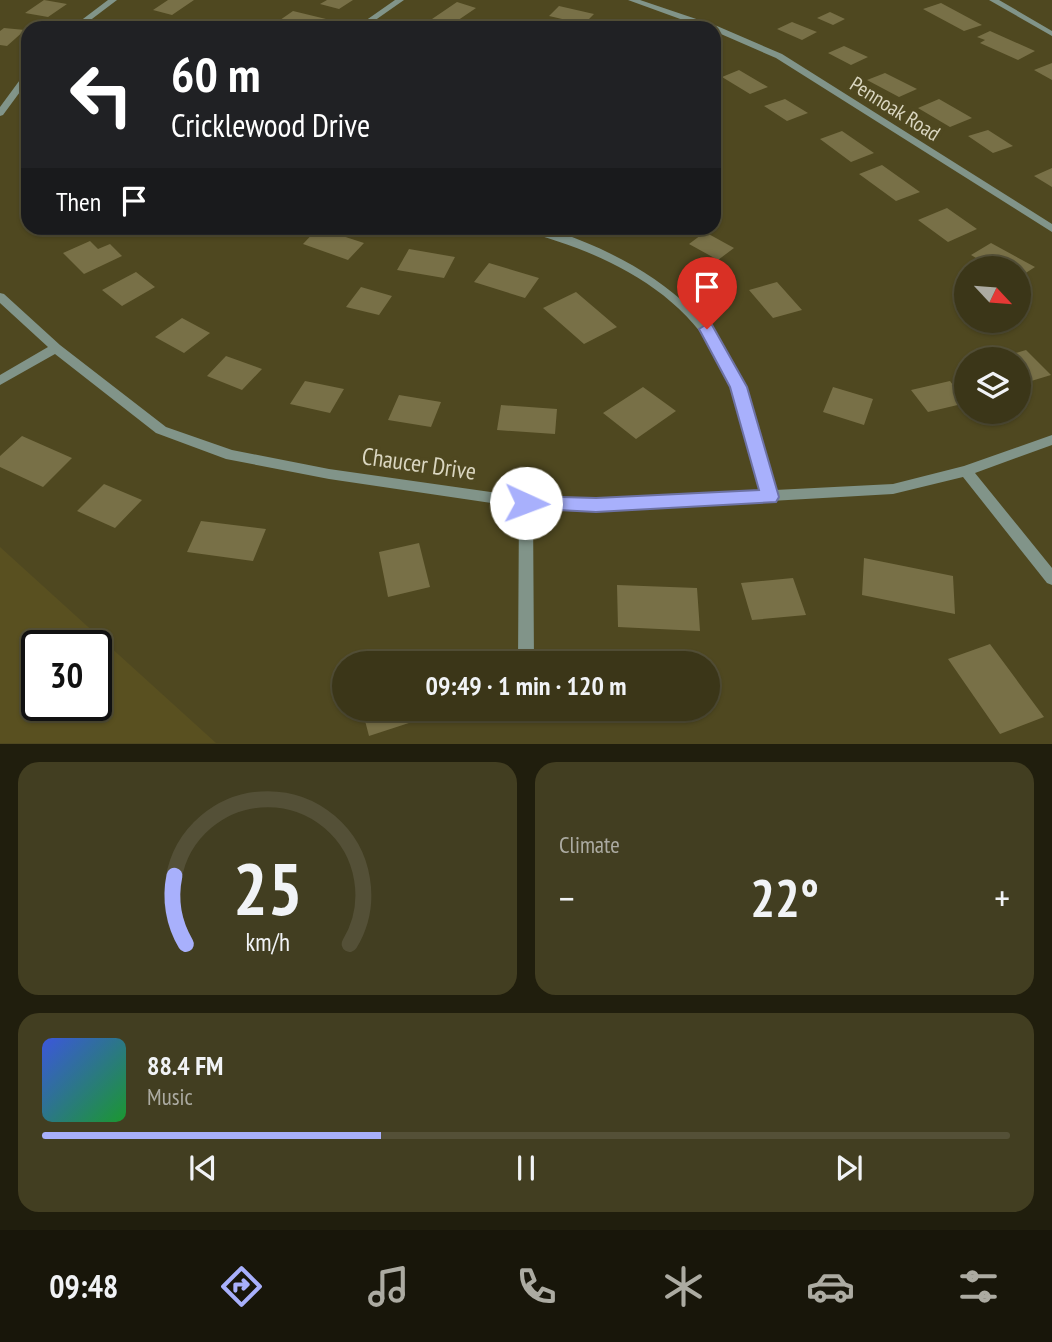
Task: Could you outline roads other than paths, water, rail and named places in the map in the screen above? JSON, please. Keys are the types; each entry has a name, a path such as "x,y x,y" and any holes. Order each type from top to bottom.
{"street":[{"path":"84,21 113,0"},
{"path":"369,21 400,0"},
{"name":"Pennoak Road","path":"632,0 694,21"},
{"path":"993,0 1052,33"},
{"name":"Pennoak Road","path":"721,31 779,57 1052,229"},
{"path":"0,113 21,84"},
{"path":"550,235 577,242 622,261 659,287 707,329 738,387 770,497"},
{"name":"Chaucer Drive","path":"0,297 56,348 161,430 231,456 329,474 526,503 596,505 893,489 966,471 1052,440"},
{"path":"0,381 56,348"},
{"path":"966,471 1052,579"},
{"path":"526,503 526,651"}]}
